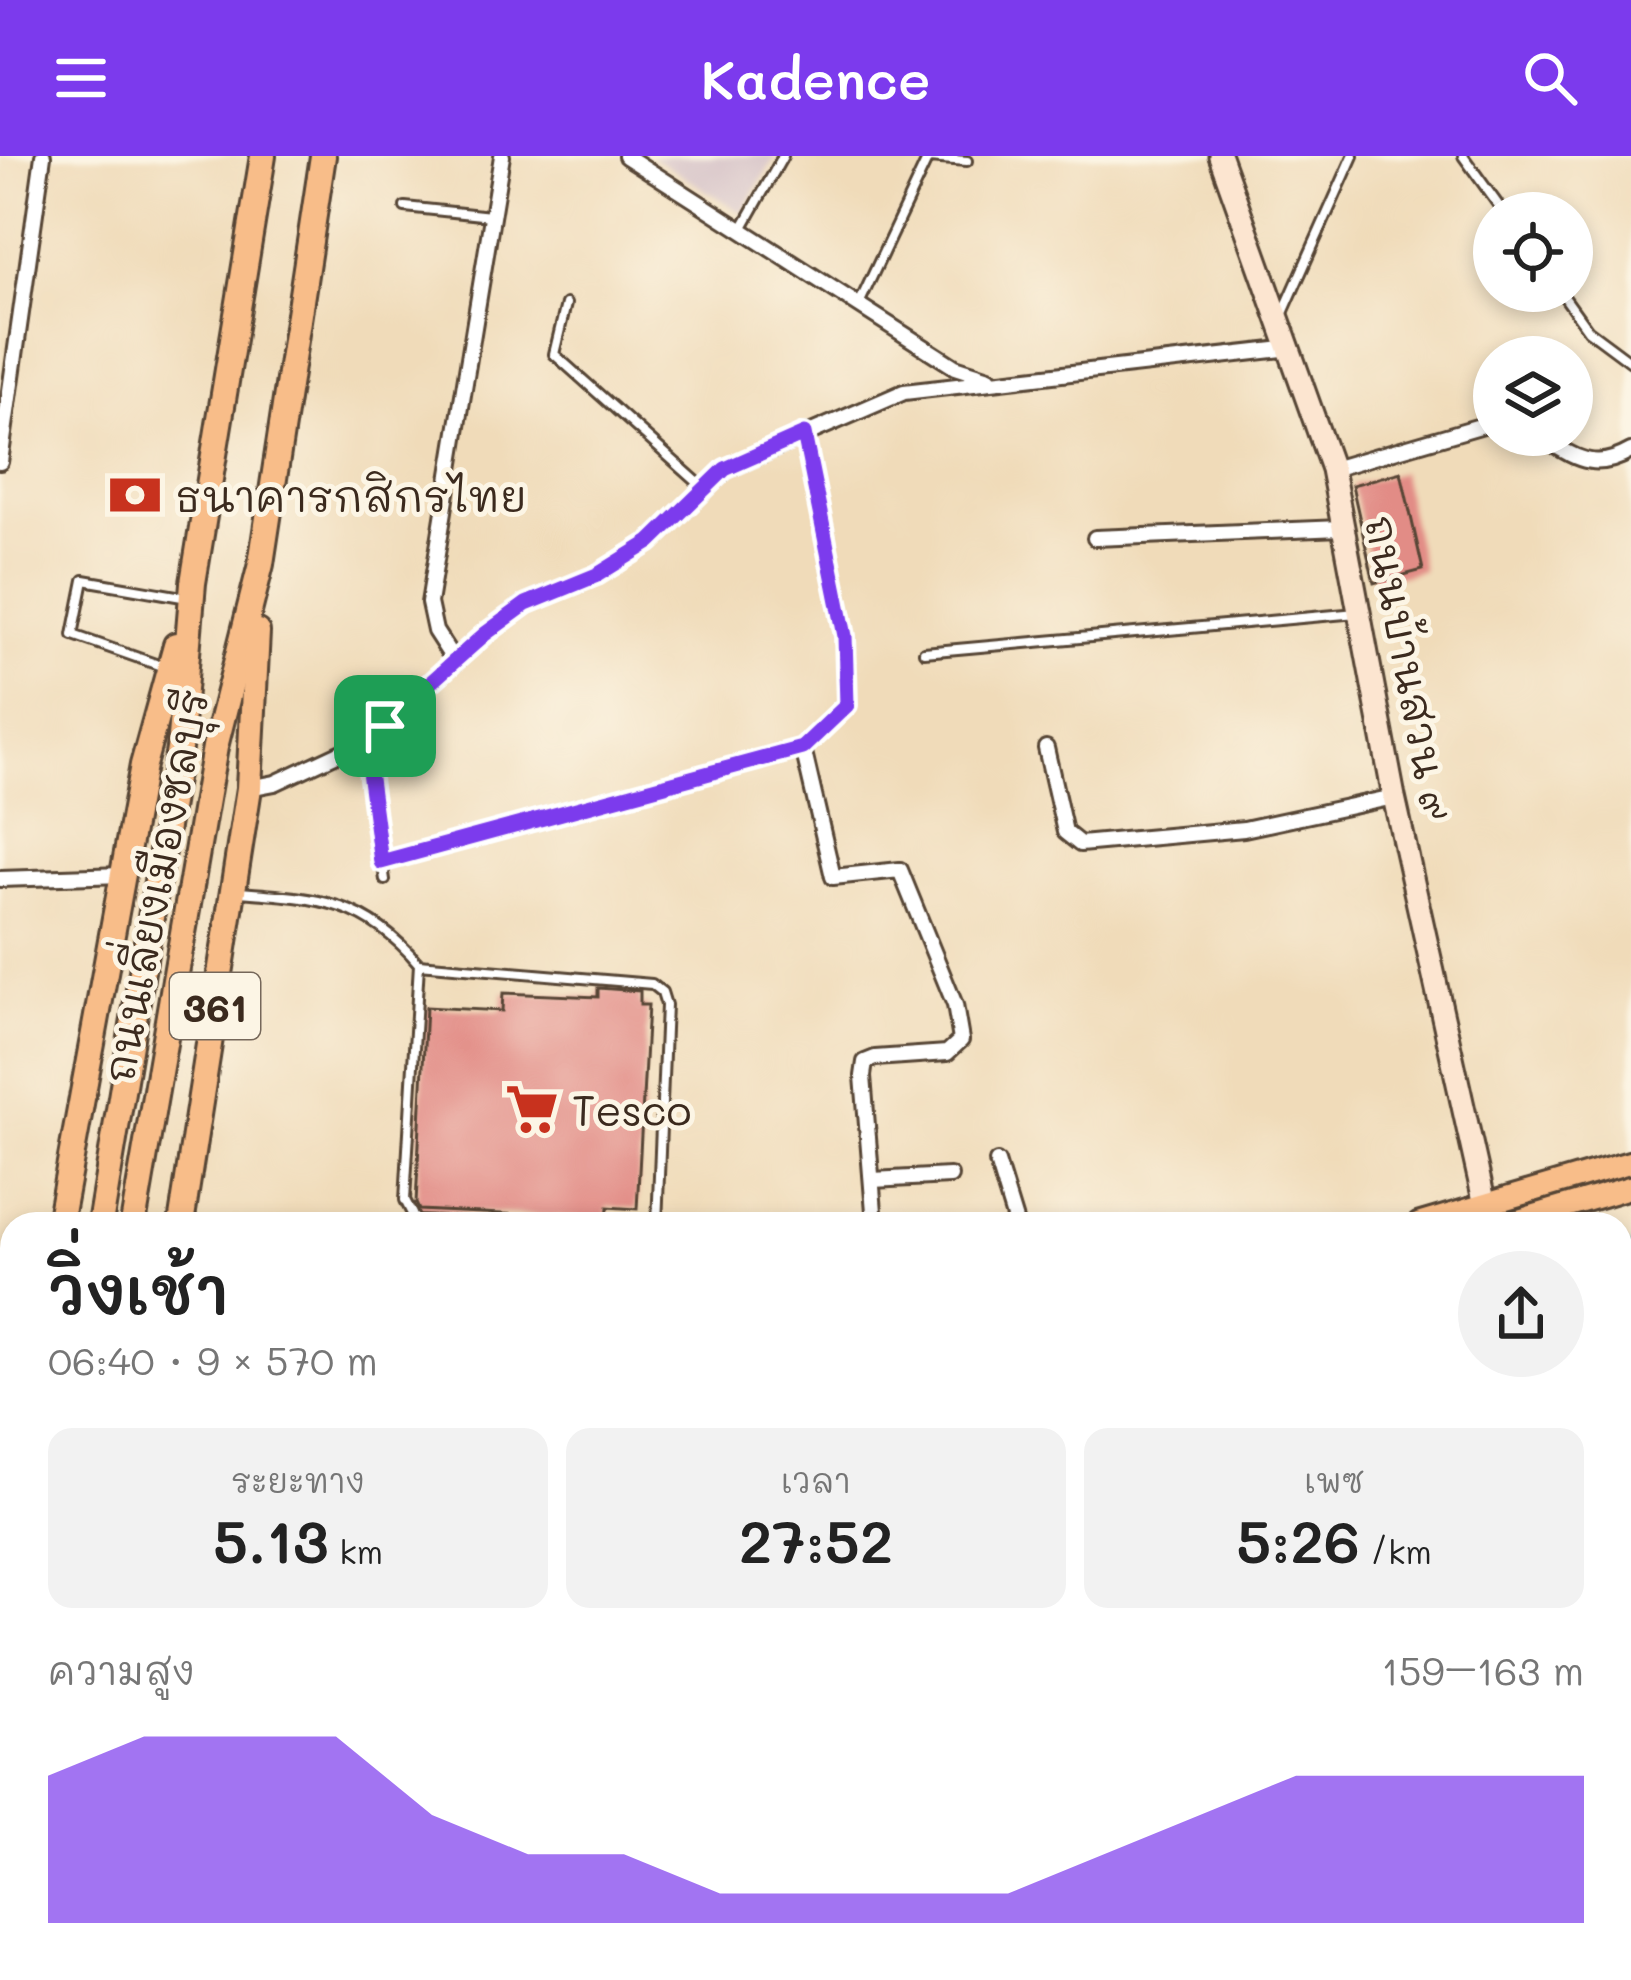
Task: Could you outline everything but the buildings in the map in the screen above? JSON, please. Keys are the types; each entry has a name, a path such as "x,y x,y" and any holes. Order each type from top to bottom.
{"highway":[{"name":"ถนนเลี่ยงเมืองชลบุรี","path":"102,1212 178,749 191,591 263,156"},
{"name":"ถนนเลี่ยงเมืองชลบุรี","path":"135,1212 215,747 261,564 323,156"},
{"name":"ถนนเลี่ยงเมืองชลบุรี","path":"183,1212 249,788 261,564"},
{"name":"ถนนเลี่ยงเมืองชลบุรี","path":"60,1212 143,765 191,591"}],"main road":[{"path":"1494,1212 1631,1162"},
{"path":"1547,1212 1631,1187"}],"street":[{"path":"0,462 8,351 43,156"},
{"path":"455,662 435,632 429,603 502,156"},
{"path":"626,156 955,367 995,380"},
{"name":"ถนนบ้านสวน ๙","path":"1220,156 1332,469 1394,797 1488,1212"},
{"path":"249,788 274,783 348,752 526,604 597,575 650,542 725,469 804,434 904,392 1291,348"},
{"path":"1332,469 1473,428"},
{"path":"1579,456 1595,464 1631,451"},
{"path":"1095,538 1341,528"},
{"path":"802,748 833,878 900,870 955,1004 961,1040 946,1053 865,1062 874,1212"},
{"path":"1046,748 1065,832 1080,844 1244,829 1394,797"},
{"path":"0,879 123,874"},
{"path":"997,1162 1012,1212"},
{"path":"872,1180 950,1176"}],"lane":[{"path":"742,229 783,156"},
{"path":"1280,319 1353,156"},
{"path":"1463,156 1489,192"},
{"path":"859,304 928,158 967,161"},
{"path":"405,207 492,216"},
{"path":"566,304 554,354 705,489"},
{"path":"1575,312 1588,330 1631,362"},
{"path":"381,862 802,748 847,705 845,636 804,434"},
{"path":"170,669 73,635 84,580 191,591"},
{"path":"924,652 1357,613"},
{"path":"365,741 385,880"},
{"path":"232,891 323,898 343,905 405,947 419,964 405,1200 411,1212"},
{"path":"419,964 652,984 662,992 666,1005 657,1212"}],"shaded area":[{"path":"651,156 776,156 742,213"}],"place":[{"name":"ธนาคารกสิกรไทย","path":"135,495"},
{"name":"Tesco","path":"532,1109"}],"route":[{"path":"804,434 845,636 847,705 802,748 381,862 365,741 385,726 485,634 526,604 597,575 650,542 725,469 804,434"}]}
